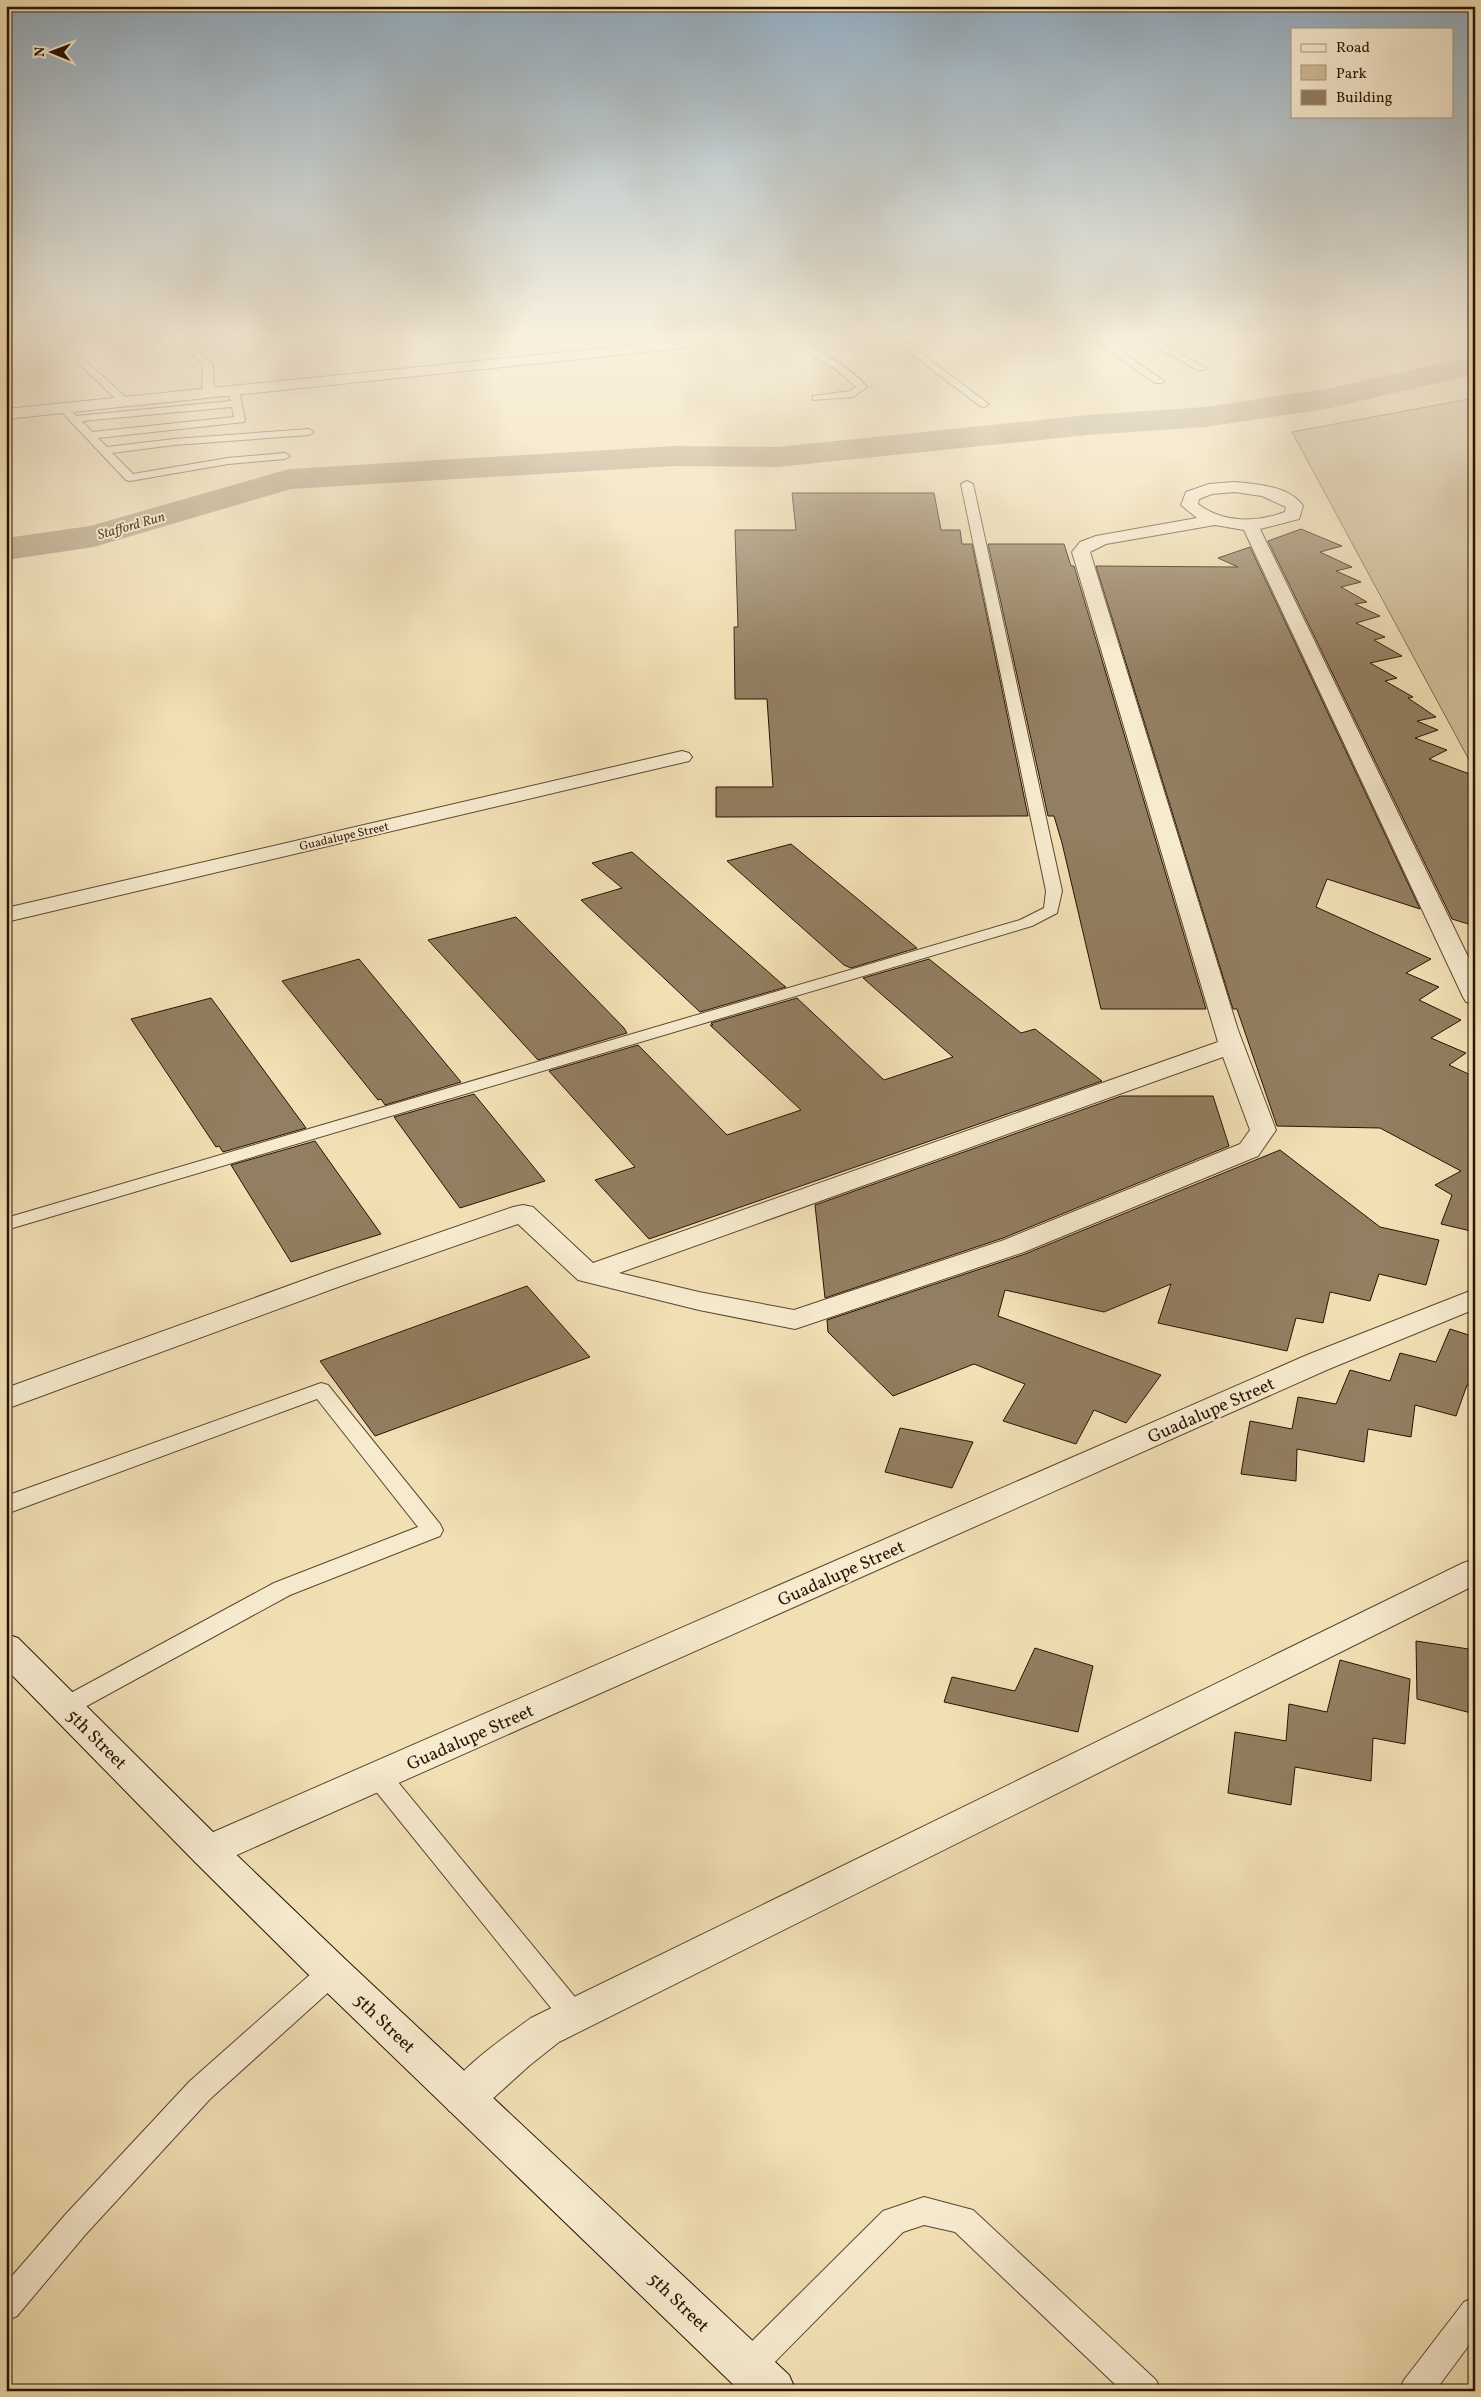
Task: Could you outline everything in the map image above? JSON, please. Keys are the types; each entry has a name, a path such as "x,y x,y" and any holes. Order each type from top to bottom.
{"street":[{"path":"1234,487 1262,489 1284,496 1295,506 1292,515 1276,522 1250,525 1217,520 1199,515 1189,505 1192,496 1209,489 1234,487"},
{"path":"6,1399 339,1277 524,1213 588,1274 699,1301 795,1320 1014,1246 1249,1150 1263,1130 1232,1045 1081,552 1086,546 1102,540 1217,520"},
{"path":"1250,525 1475,997"},
{"name":"Guadalupe Street","path":"6,915 682,757"},
{"path":"588,1274 1232,1045"},
{"name":"Guadalupe Street","path":"208,1851 1318,1362 1475,1298"},
{"path":"464,2098 516,2052 545,2030 1475,1571"},
{"name":"5th Street","path":"6,1647 208,1851 332,1972 760,2379"}],"lane":[{"path":"101,448 130,478 228,461 285,456"},
{"path":"104,451 128,448"},
{"path":"6,1224 1016,926 1051,910 1054,891 967,484"},
{"path":"6,1506 19,1499 321,1390 432,1530 282,1589 65,1707"},
{"path":"379,1777 574,2016"},
{"path":"6,2306 75,2225 200,2090 332,1972"},
{"path":"760,2379 893,2221 924,2211 963,2220 1145,2391"},
{"path":"1415,2391 1475,2312"}],"green space":[{"path":"1301,448 1475,448 1475,771"}],"building":[{"path":"792,493 934,493 941,530 960,530 962,544 972,544 1028,816 716,817 716,787 773,787 767,699 735,699 734,627 738,627 735,530 796,530"},
{"path":"1301,529 1342,546 1320,552 1352,567 1336,571 1361,582 1341,587 1367,602 1355,604 1380,616 1356,623 1385,637 1374,640 1402,656 1370,663 1397,678 1385,681 1413,697 1408,698 1436,717 1417,721 1438,730 1415,738 1447,750 1429,759 1475,776 1475,926 1452,919 1268,541"},
{"path":"988,544 1064,544 1071,566 1074,566 1206,1009 1101,1009 1062,843 1054,816 1048,816"},
{"path":"1250,547 1420,909 1327,879 1316,907 1431,959 1406,973 1439,987 1419,1000 1461,1020 1431,1038 1466,1053 1449,1065 1475,1077 1475,1232 1441,1224 1452,1195 1435,1185 1461,1171 1380,1128 1277,1126 1237,1009 1233,1009 1096,566 1238,567 1218,558"},
{"path":"791,844 917,948 851,968 844,965 727,861"},
{"path":"632,852 786,987 700,1012 581,900 622,888 592,863"},
{"path":"516,917 627,1033 538,1060 428,940"},
{"path":"359,959 461,1082 385,1105 381,1099 378,1100 282,981"},
{"path":"929,959 1021,1033 1035,1029 1102,1081 649,1239 595,1180 635,1167 549,1071 638,1045 727,1135 801,1110 710,1025 713,1025 711,1023 797,998 884,1080 953,1057 863,978"},
{"path":"211,998 306,1128 223,1152 219,1146 216,1147 131,1019"},
{"path":"474,1094 545,1181 460,1208 394,1117"},
{"path":"1121,1096 1213,1096 1229,1146 1003,1238 825,1298 815,1205"},
{"path":"315,1141 381,1234 291,1262 231,1165"},
{"path":"1280,1150 1380,1227 1439,1240 1426,1285 1379,1274 1370,1301 1330,1292 1323,1323 1296,1318 1287,1351 1158,1323 1171,1284 1104,1312 1005,1290 998,1316 1161,1375 1126,1423 1094,1410 1076,1444 1003,1421 1025,1384 974,1364 893,1396 828,1332 827,1320 1025,1254"},
{"path":"527,1286 590,1357 375,1436 320,1361"},
{"path":"1450,1329 1475,1337 1475,1387 1467,1385 1456,1416 1415,1405 1411,1437 1368,1429 1364,1462 1297,1449 1296,1481 1241,1474 1250,1421 1292,1429 1298,1397 1336,1404 1350,1370 1390,1381 1400,1353 1436,1362"},
{"path":"900,1428 973,1442 952,1488 885,1472"},
{"path":"1416,1641 1475,1650 1475,1714 1417,1699"},
{"path":"1035,1648 1093,1666 1078,1732 944,1702 952,1677 1015,1691"},
{"path":"1340,1660 1410,1679 1405,1744 1373,1738 1371,1781 1295,1767 1291,1805 1228,1793 1235,1732 1286,1741 1289,1704 1327,1712"}],"waterway":[{"name":"Stafford Run","path":"6,549 94,536 289,479 674,456 777,457 866,448"}]}
